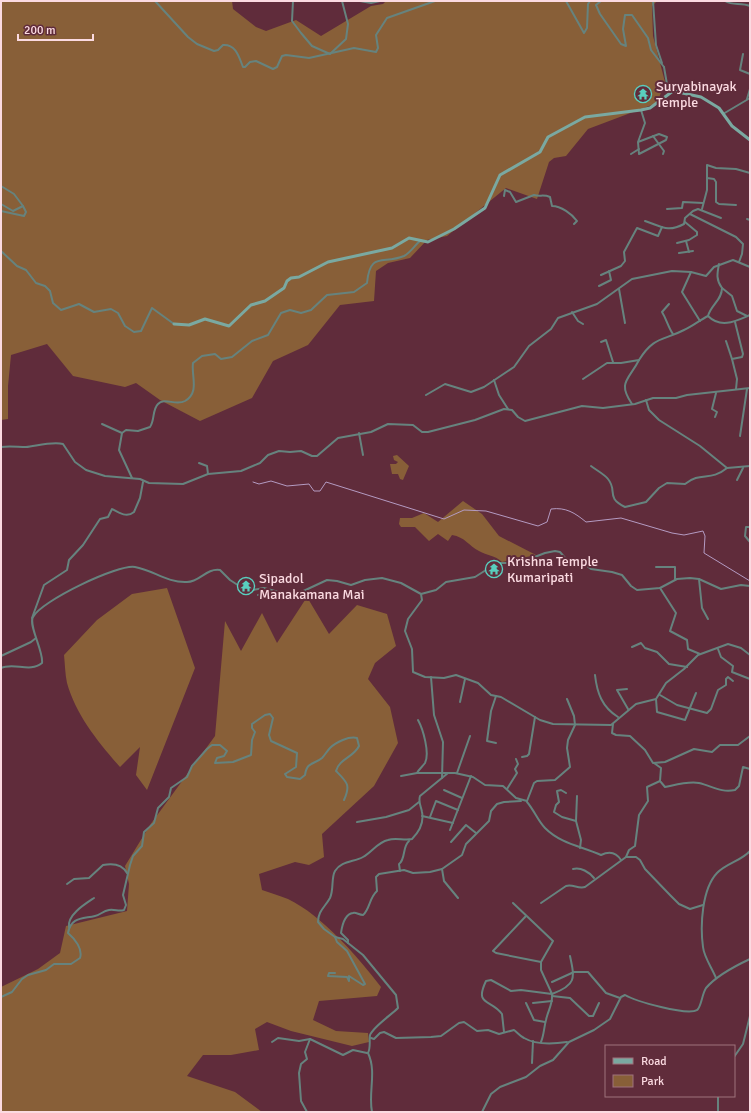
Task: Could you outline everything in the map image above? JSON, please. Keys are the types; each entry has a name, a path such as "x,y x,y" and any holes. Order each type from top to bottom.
{"main road":[{"path":"174,324 188,325 205,319 229,326 250,305 265,301 284,288 287,281 291,278 300,277 328,262 392,248 409,238 428,242 440,237 484,208 500,175 540,152 548,138 585,117 650,108 674,91 701,97 719,108 732,126 750,140"}],"street":[{"path":"155,1 188,37 197,44 214,50 218,50 224,45 232,46 243,67 250,62 256,62 274,69 277,67 282,56 286,55 309,58 354,48 376,52 378,48 376,35 387,18 435,1"},
{"path":"293,1 292,21 312,46 330,54"},
{"path":"330,54 346,39 348,24 342,1"},
{"path":"360,1 371,3 380,1"},
{"path":"566,1 584,33 587,28 588,4 590,1"},
{"path":"601,1 596,5 600,14 621,44 626,46 623,29 625,15 632,15 645,32 651,50 664,67"},
{"path":"653,1 656,45 664,67 668,90 674,91"},
{"path":"725,1 731,4 750,6"},
{"path":"743,54 740,70 750,74"},
{"path":"723,114 749,99 750,89"},
{"path":"638,142 659,134 667,137 666,140 640,154 638,142 645,123 641,110"},
{"path":"653,136 664,151 663,154"},
{"path":"631,154 639,149"},
{"path":"702,210 707,190 707,165 716,168 736,169 750,173"},
{"path":"707,178 714,179 716,182 716,202 719,204 736,205"},
{"path":"1,186 14,194 26,212 24,216 1,211"},
{"path":"504,196 505,190 510,192 516,202 534,195 540,197 546,195 550,197 552,206 556,206 573,215 577,221 574,224"},
{"path":"667,209 682,208 683,202 703,203"},
{"path":"1,204 13,211 23,206"},
{"path":"677,243 695,237 697,234 686,222 685,218 695,210 702,210 721,218"},
{"path":"690,214 736,237 743,244 739,262"},
{"path":"645,221 670,230 675,229 686,222"},
{"path":"601,275 621,266 625,261 624,252 637,228 658,236 662,227"},
{"path":"132,478 119,450 122,433 126,430 138,431 150,427 153,422 158,403 162,401 179,403 190,396 195,385 192,372 193,363 202,356 215,354 221,359 232,357 252,342 268,335 281,313 290,310 301,313 311,310 327,295 354,292 367,283 368,269 376,261 405,256 420,241"},
{"path":"686,241 689,252"},
{"path":"1,250 17,266 26,270 36,284 44,286 50,292 52,304 61,310 79,304 94,312 111,310 118,313 126,326 134,332 141,331 152,308 174,324"},
{"path":"678,253 693,251"},
{"path":"426,395 445,384 471,392 494,380 514,367 529,346 551,329 558,318 597,304 638,276 661,272 691,272 706,276 719,264 733,260 750,267"},
{"path":"719,264 716,275 718,282 722,288 732,296 737,311 749,315"},
{"path":"599,286 611,280 609,271"},
{"path":"691,272 682,292 700,321"},
{"path":"632,404 624,391 624,386 639,360 649,347 662,338 682,332 708,316 711,307 722,293 722,288"},
{"path":"618,289 625,323"},
{"path":"669,304 662,312 669,323 669,329 673,334"},
{"path":"572,312 578,321 583,324"},
{"path":"708,316 715,322 721,324 735,322 749,315"},
{"path":"732,359 742,357 743,354 735,322"},
{"path":"601,342 606,340 613,362"},
{"path":"726,341 737,379 736,389"},
{"path":"583,379 607,362 639,360"},
{"path":"494,380 499,395 508,409 512,410 518,417 525,421 582,406 599,408 632,404 653,398 676,398 687,395 748,389 740,436"},
{"path":"715,417 717,411 712,409 716,392"},
{"path":"646,400 649,410 659,420 700,446 727,468"},
{"path":"1,447 26,447 39,444 49,445 58,442 63,444 75,462 86,470 105,476 132,478 143,482 186,484 208,474 241,471 260,463 268,455 279,451 301,451 312,456 317,456 338,438 359,433 372,432 384,426 396,424 413,425 425,432 434,431 508,409"},
{"path":"102,424 122,433"},
{"path":"359,433 363,455"},
{"path":"199,463 207,466 208,474"},
{"path":"591,466 608,479 612,487 612,495 617,503 625,507 646,502 659,488 667,483 685,484 694,477 714,476 727,468 743,468 750,466"},
{"path":"737,480 743,468"},
{"path":"1,668 9,665 27,667 40,665 42,660 32,620 32,614 44,585 67,570 69,560 83,545 96,523 100,519 108,518 112,509 119,514 127,515 134,512 140,498 143,482"},
{"path":"750,527 746,527 745,536 750,542"},
{"path":"258,595 267,593 273,598 286,594 301,593 327,580 351,585 366,580 382,578 401,583 421,594 436,590 446,582 462,580 479,575 497,563 519,563 545,553 555,551 560,552 566,559 582,563 591,569 622,575 631,586 637,590 660,588 675,580 699,579 721,589 741,584 750,586"},
{"path":"32,620 37,611 66,592 107,573 131,567 181,582 195,581 211,570 220,570 245,590 264,588 286,594"},
{"path":"656,567 674,567 675,580"},
{"path":"699,579 702,608 708,619"},
{"path":"660,588 676,613 670,631 687,640 688,649 700,654"},
{"path":"421,594 422,600 408,619 405,634 412,649 414,672 421,676 431,677 447,678 456,675 478,682 489,694 503,698 535,717 553,724 607,726 613,724"},
{"path":"1,656 32,642 36,636"},
{"path":"632,647 641,643 645,648 657,652 669,664 687,667"},
{"path":"750,655 740,648 728,644 718,649 700,654 687,667 666,683 660,695 656,699 639,703 618,717 613,724 612,733 616,735 630,736 645,750 653,763 661,768 660,780 665,787 689,782 698,783 719,791 735,790 739,786 743,767 750,769"},
{"path":"718,649 721,657 733,666 732,672 750,679"},
{"path":"595,674 597,689 604,705 618,717"},
{"path":"431,677 434,715 443,742 442,779"},
{"path":"660,695 677,705 708,713 718,690 726,685 726,680 728,677 733,681"},
{"path":"460,702 464,678"},
{"path":"628,689 617,690 628,710"},
{"path":"656,699 657,712 684,720 686,719 691,708 696,693"},
{"path":"496,696 491,711 487,741 496,743"},
{"path":"527,801 534,783 537,781 555,780 569,769 570,765 566,748 575,725 574,716 567,699"},
{"path":"1,997 12,992 22,979 28,975 46,970 54,964 71,964 80,958 81,954 77,942 68,933 77,919 95,916 107,910 124,910 126,905 123,895 128,874 133,856 142,846 144,832 154,823 158,808 169,797 171,788 187,777 192,766 206,749 212,745 220,745 227,751 224,756 217,758 215,763 233,762 251,755 252,740 255,732 252,728 252,724 265,715 270,714 273,718 269,735 272,741 296,753 296,767 285,774 287,777 300,779 305,775 306,769 312,762 322,759 331,747 347,739 357,738 359,746 356,752 343,760 337,767 336,771 347,782 348,791 344,800"},
{"path":"522,757 529,754 535,717"},
{"path":"417,773 425,763 427,756 427,745 418,720"},
{"path":"457,773 470,736"},
{"path":"653,763 665,762 694,749 712,752 720,745 738,745 750,736"},
{"path":"507,789 517,773 515,769 518,764 516,759"},
{"path":"401,776 417,773 457,773 471,776 485,785 501,785 512,795 522,801"},
{"path":"400,871 399,863 402,862 406,844 417,834 422,822 419,802 420,796 424,791 448,773"},
{"path":"450,830 471,776"},
{"path":"626,857 629,850 635,846 639,815 648,801 647,787 660,780"},
{"path":"444,790 462,798"},
{"path":"566,793 560,790 557,791 559,802 556,805 554,812 562,817 576,821"},
{"path":"577,796 576,821 581,840 580,848"},
{"path":"348,943 348,940 341,933 345,919 348,915 353,913 363,916 367,912 370,899 377,891 376,877 379,874 400,871 430,872 442,869 460,857 466,844 489,821 491,810 496,804 504,802 527,801"},
{"path":"527,801 543,825 555,837 580,848 592,850 601,855 606,852 616,854 621,860"},
{"path":"357,822 386,817 409,810 419,802"},
{"path":"430,817 436,802 458,810"},
{"path":"422,816 453,823"},
{"path":"450,842 466,825 476,833"},
{"path":"335,973 330,973 328,976 347,978 349,981 350,976 363,985 365,984 346,951 337,942 335,937 318,922 318,914 326,904 333,889 334,872 338,867 347,862 361,858 374,850 381,842 397,838 410,840"},
{"path":"716,978 703,948 703,905 709,886 718,873 744,857 750,850"},
{"path":"541,903 566,886 570,885 581,888 626,857 636,857 640,860 645,869 679,904 690,909 703,905"},
{"path":"67,884 74,879 88,878 103,865 124,867 128,874"},
{"path":"573,869 577,868 584,870 594,878"},
{"path":"442,869 444,882 458,898"},
{"path":"70,928 69,923 72,914 94,898"},
{"path":"513,903 553,941 542,962 542,974 552,995 552,1001 545,1022 545,1030 541,1042"},
{"path":"526,916 493,951 496,954 542,962"},
{"path":"335,937 343,939 363,955 375,968 396,995 398,1000 398,1008 377,1026 370,1035 371,1037 368,1053 372,1085 370,1103 372,1112"},
{"path":"552,995 571,983 574,972 570,956"},
{"path":"371,1037 374,1039 380,1033 384,1032 396,1038 441,1036 459,1023 464,1022 477,1031 488,1030 499,1034 514,1030 524,1038 533,1041 551,1044 569,1042 594,1030 610,1019 620,998 625,995 632,999 664,1008 692,1012 699,1008 702,995 716,978 750,959"},
{"path":"552,982 574,972 588,972 606,993 620,998"},
{"path":"504,1032 502,1014 483,999 482,992 486,981 491,980 511,991 521,990 570,998 588,1016 593,1016 599,1003"},
{"path":"750,982 750,990"},
{"path":"534,1003 552,1001"},
{"path":"526,1003 534,1020 545,1022"},
{"path":"735,1056 743,1044 750,1016"},
{"path":"272,1042 278,1038 296,1041 310,1039 343,1055 353,1050 368,1053"},
{"path":"307,1112 301,1101 299,1073 301,1064 307,1059 305,1052 310,1039"},
{"path":"532,1063 533,1041"},
{"path":"482,1112 486,1103 496,1091 503,1086 526,1077 540,1066 553,1060 569,1042"},
{"path":"718,1097 718,1112"}],"green space":[{"path":"1,1 232,1 233,9 256,27 266,31 296,20 321,36 371,6 383,4 386,1 657,1 652,6 653,36 665,82 657,103 588,129 566,156 554,158 549,162 537,199 506,188 447,236 427,240 410,258 388,263 376,271 374,301 340,305 308,345 273,361 252,398 200,421 160,400 136,383 125,387 73,376 47,344 11,355 8,386 8,419 1,420"},
{"path":"397,455 409,466 403,480 400,479 398,474 392,474 390,464 396,464 398,462 394,460 393,456"},
{"path":"463,501 482,514 499,536 536,555 502,562 497,558 479,551 456,536 452,535 448,541 438,534 429,541 415,527 401,527 399,524 400,518 412,518 424,513 438,522"},
{"path":"167,588 195,668 147,790 136,775 140,747 120,767 96,738 82,717 67,683 64,655 97,620 132,594"},
{"path":"307,597 329,634 357,605 387,614 396,646 375,663 368,679 390,707 398,743 374,786 322,834 324,857 309,865 295,862 259,874 262,890 288,899 301,906 327,926 351,950 381,987 377,996 319,1001 313,1020 336,1031 368,1033 369,1042 352,1046 291,1031 267,1022 255,1029 259,1050 231,1055 203,1055 187,1076 235,1092 262,1112 1,1112 1,987 38,969 60,953 66,926 127,911 129,884 125,866 150,825 215,736 225,621 241,651 262,613 277,643"}],"waterway":[{"path":"253,482 259,484 271,481 287,486 309,484 314,491 320,491 326,482 444,519 464,510 486,511 538,526 547,522 551,509 561,509 570,511 586,522 621,518 684,535 703,531 705,536 704,553 750,581"}],"place":[{"name":"Suryabinayak Temple","path":"643,94"},
{"name":"Krishna Temple Kumaripati","path":"494,569"},
{"name":"Sipadol Manakamana Mai","path":"246,586"}]}
